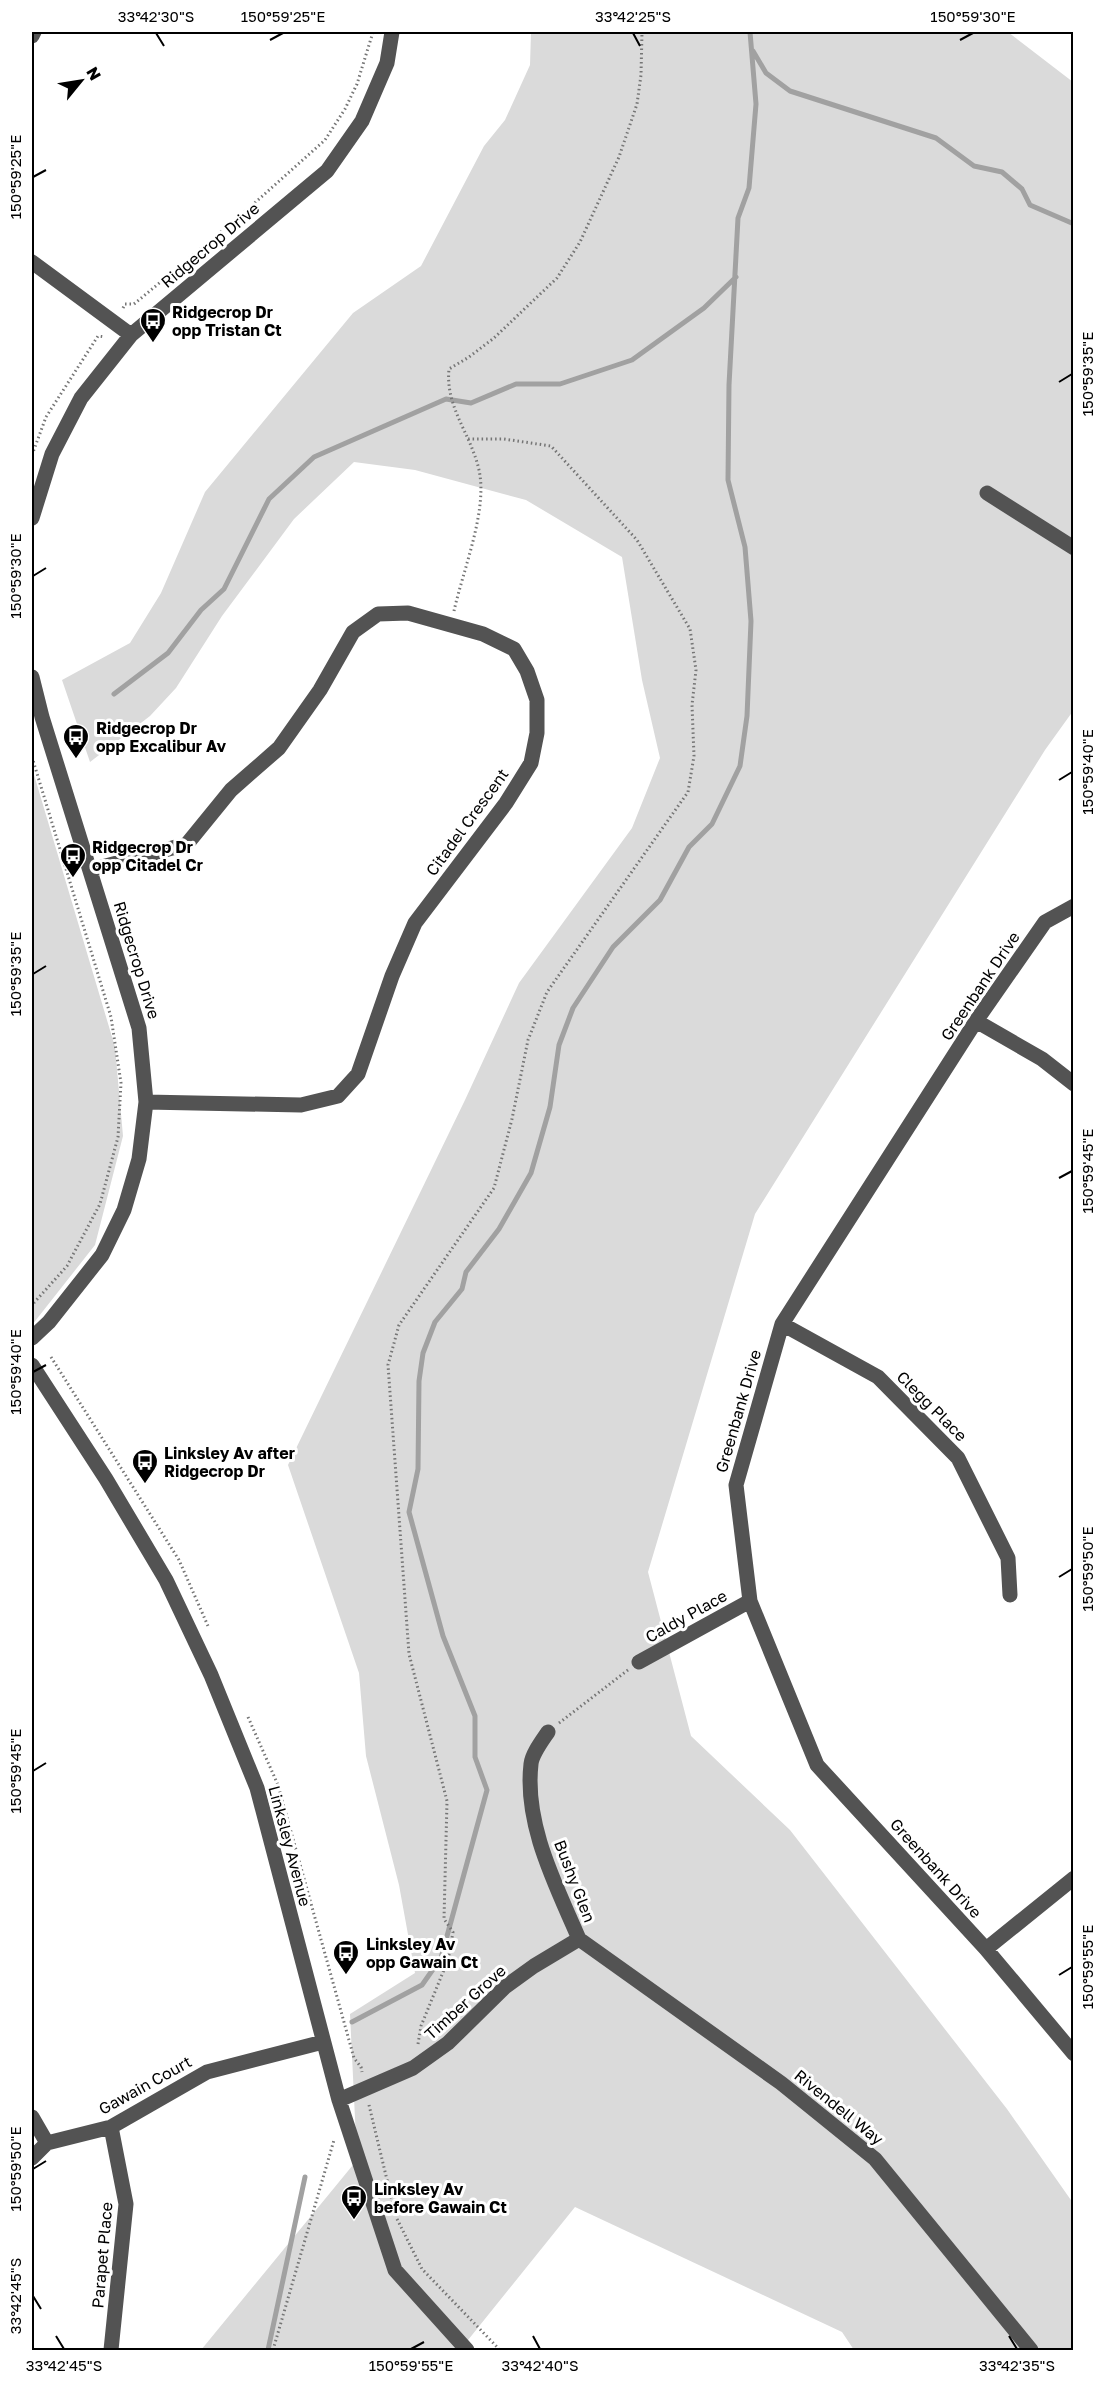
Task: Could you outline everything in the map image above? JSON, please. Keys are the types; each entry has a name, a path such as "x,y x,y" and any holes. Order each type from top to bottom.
{"street":[{"path":"32,36 34,32"},
{"name":"Ridgecrop Drive","path":"32,518 52,454 81,398 131,335 327,171 362,122 387,63 392,32"},
{"path":"32,262 131,335"},
{"path":"987,493 1074,548"},
{"name":"Citadel Crescent","path":"91,870 187,844 231,790 279,748 320,690 353,632 378,614 408,613 483,634 514,649 527,671 537,700 537,733 531,763 506,802 415,923 392,976 358,1074 338,1096 301,1105 146,1102"},
{"name":"Ridgecrop Drive","path":"32,677 42,717 140,1028 146,1102 139,1159 124,1210 102,1255 49,1322 32,1338"},
{"name":"Greenbank Drive","path":"1074,906 1045,922 976,1021 782,1324 736,1485 750,1600 818,1765 986,1949 1074,2054"},
{"path":"976,1021 1042,1059 1074,1084"},
{"name":"Clegg Place","path":"782,1324 878,1377 958,1458 1008,1558 1010,1595"},
{"name":"Linksley Avenue","path":"32,1365 106,1479 166,1580 215,1685 257,1788 339,2100 395,2270 467,2350"},
{"name":"Caldy Place","path":"639,1662 750,1600"},
{"name":"Bushy Glen","path":"548,1732 531,1762 531,1803 544,1857 579,1940"},
{"path":"986,1949 1074,1878"},
{"name":"Timber Grove","path":"339,2100 413,2068 448,2043 505,1987 534,1966 579,1940"},
{"name":"Rivendell Way","path":"579,1940 781,2083 875,2159 1031,2350"},
{"name":"Gawain Court","path":"47,2143 111,2127 207,2072 323,2042"},
{"path":"32,2117 47,2143 32,2158"},
{"name":"Parapet Place","path":"111,2127 126,2204 111,2350"}],"path":[{"path":"32,455 46,417 98,336 105,338 125,304 134,304 239,217 325,140 345,109 357,84 373,32"},
{"path":"451,624 479,517 481,497 479,470 454,410 447,385 449,369 494,338 557,278 580,242 619,157 637,104 641,75 642,32"},
{"path":"413,2068 421,2026 448,1960 453,1932 444,1919 447,1801 409,1654 388,1365 399,1324 494,1188 512,1119 528,1040 548,992 688,792 694,756 692,705 696,670 690,629 637,540 551,447 504,439 468,439"},
{"path":"32,757 111,1017 121,1083 118,1137 100,1204 66,1266 32,1305"},
{"path":"548,1732 639,1662"},
{"path":"273,2350 334,2144 335,2133"}],"shaded area":[{"path":"531,32 1008,32 1073,82 1073,711 1045,750 755,1214 648,1572 691,1736 790,1830 1007,2109 1073,2203 1073,2350 854,2350 842,2332 575,2207 460,2350 201,2350 357,2160 350,2014 415,1973 399,1885 366,1756 359,1673 288,1465 465,1100 519,983 632,828 660,758 642,680 622,557 526,500 415,470 354,462 294,519 222,616 176,688 150,716 90,762 62,680 130,643 161,593 205,492 353,313 421,266 484,146 505,120 530,65"},
{"path":"32,768 115,1047 123,1136 95,1245 32,1325"}],"waterway":[{"path":"352,2022 422,1985 441,1958 487,1790 475,1757 475,1716 443,1636 409,1512 418,1469 419,1381 423,1353 435,1322 462,1289 466,1272 499,1229 531,1173 550,1107 559,1045 573,1008 613,947 660,900 689,847 712,824 740,766 747,716 751,621 745,547 728,480 729,385 738,218 749,188 756,104 750,32"},
{"path":"753,51 766,73 790,91 936,138 974,166 1002,172 1022,189 1030,205 1074,224"},
{"path":"114,694 168,653 201,610 224,589 269,499 314,457 446,399 471,403 516,384 560,384 632,360 704,308 736,277"},
{"path":"268,2350 305,2177"}],"place":[{"name":"Ridgecrop Dr opp Tristan Ct","path":"153,344"},
{"name":"Ridgecrop Dr opp Excalibur Av","path":"76,760"},
{"name":"Ridgecrop Dr opp Citadel Cr","path":"73,879"},
{"name":"Linksley Av after Ridgecrop Dr","path":"145,1485"},
{"name":"Linksley Av opp Gawain Ct","path":"346,1976"},
{"name":"Linksley Av before Gawain Ct","path":"354,2221"}]}
